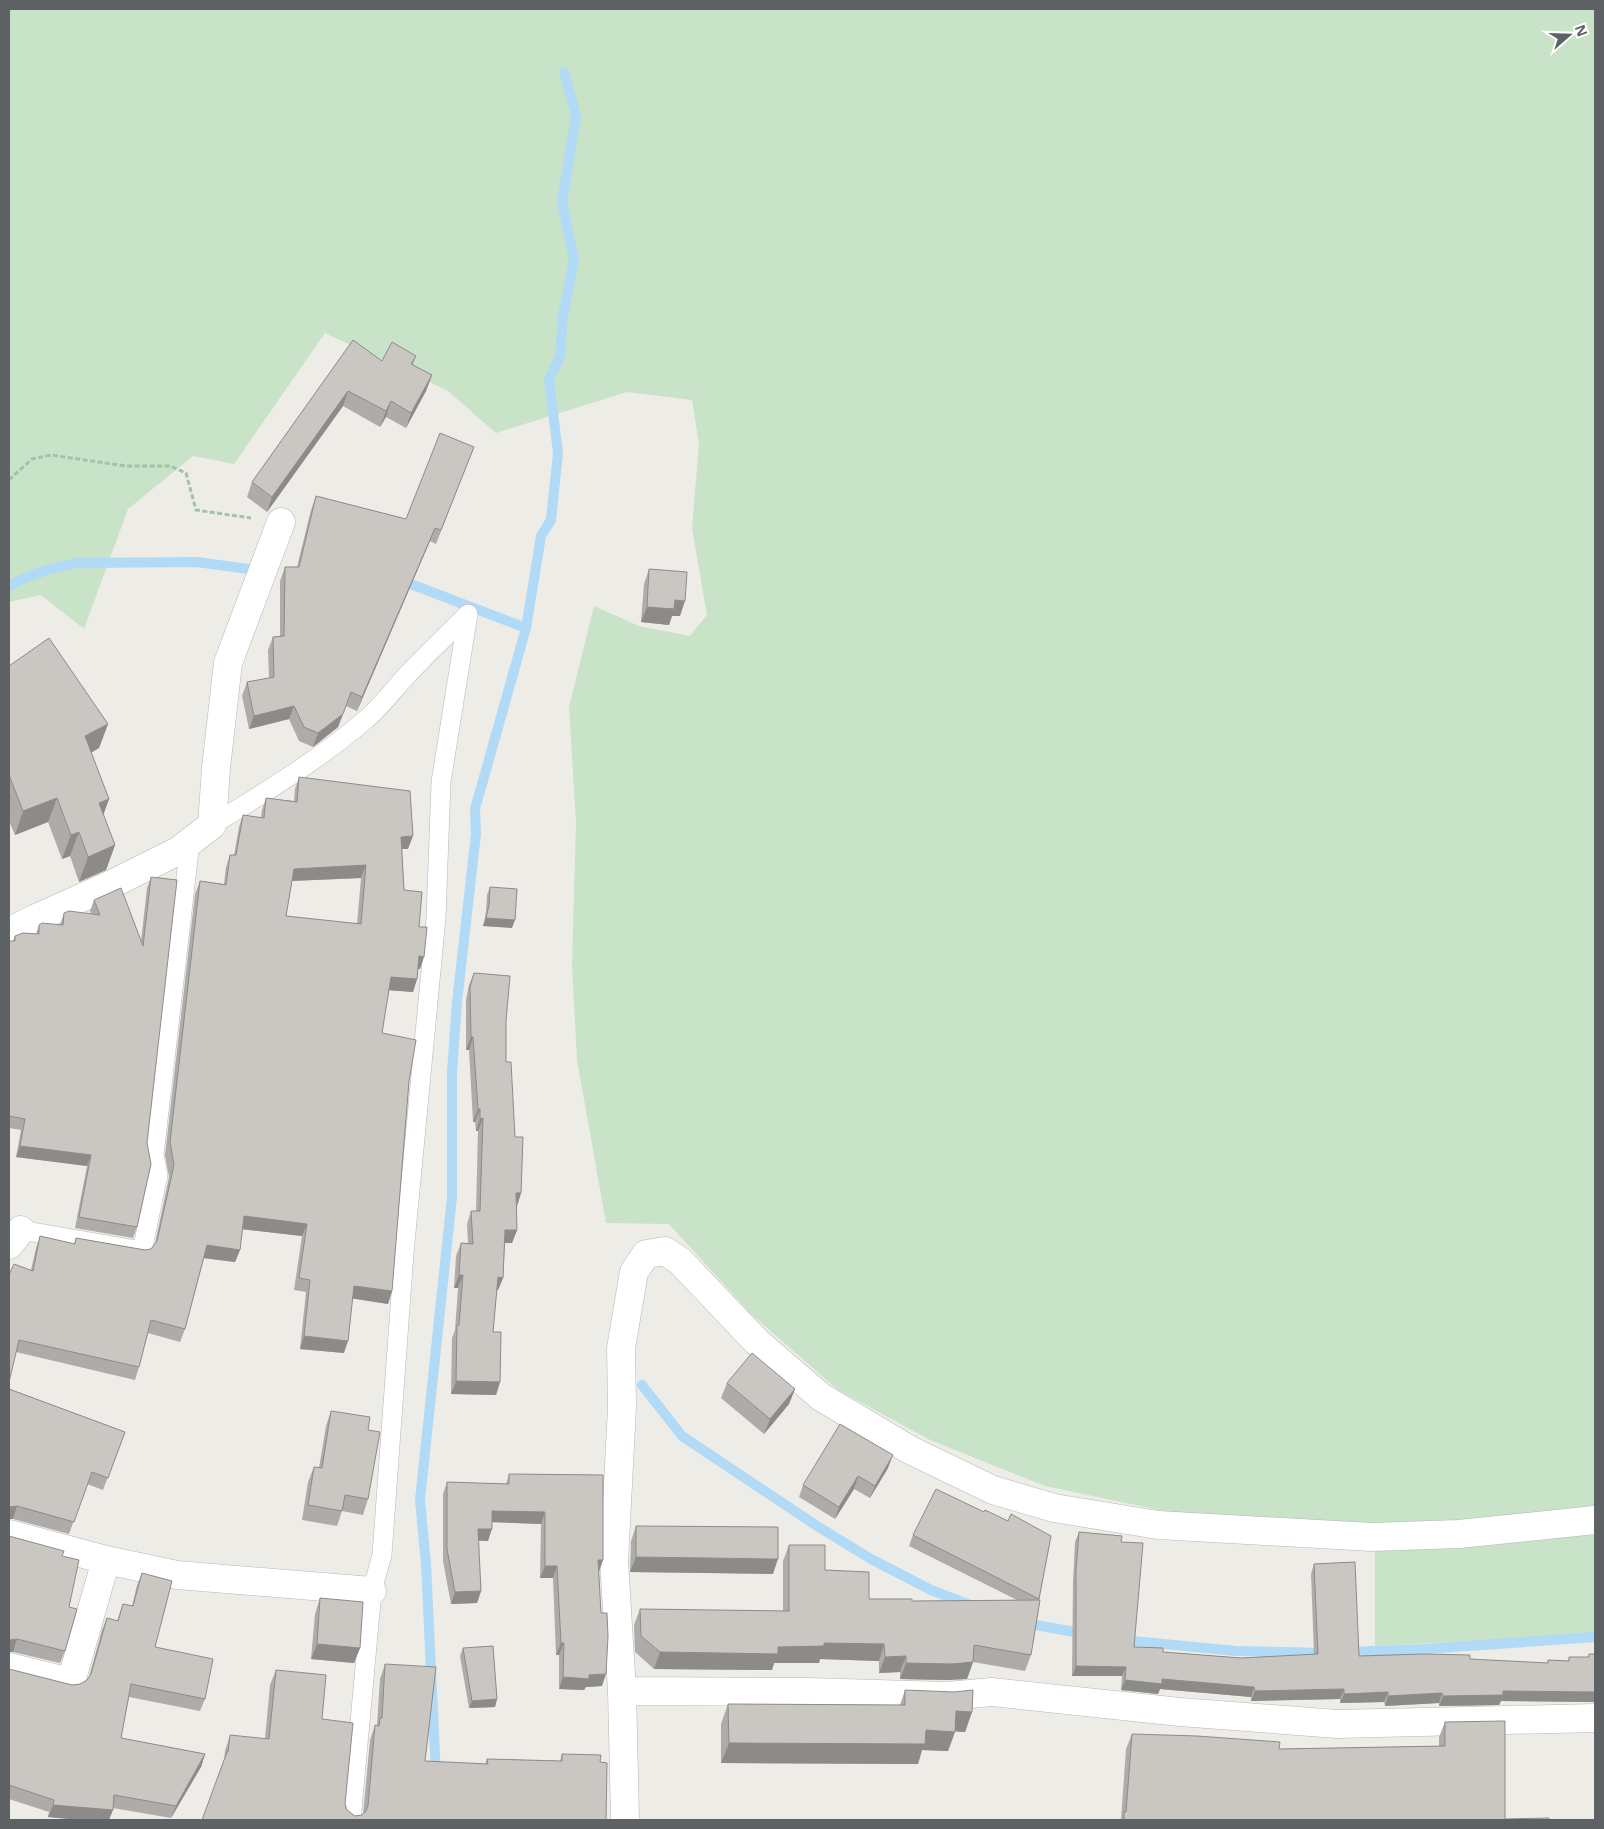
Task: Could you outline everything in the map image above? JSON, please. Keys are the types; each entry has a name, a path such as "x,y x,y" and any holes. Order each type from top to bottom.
{"street":[{"path":"9,932 178,851 212,825 216,768 228,663 282,522"},
{"path":"625,1820 622,1690 614,1561 622,1407 622,1348 634,1272 646,1254 665,1251 680,1262 756,1341 821,1397 910,1450 993,1490 1054,1508 1158,1525 1371,1537 1459,1534 1595,1520"},
{"path":"9,1534 106,1560 177,1575 372,1591"},
{"path":"9,1667 71,1682 106,1560"},
{"path":"622,1690 947,1696 992,1692 1180,1712 1337,1724 1595,1718"}],"lane":[{"path":"212,825 270,789 364,722 386,701 402,680 429,651 468,614 441,782 436,918 404,1253 382,1555 372,1591 350,1820"},
{"path":"15,1237 142,1251 158,1175 154,1155 190,842"}],"path":[{"path":"9,480 32,459 52,455 126,466 170,466 186,473 196,510 282,522"}],"green space":[{"path":"9,9 1595,9 1595,1635 1375,1646 1375,1523 1174,1513 1045,1486 928,1439 838,1390 750,1313 669,1224 606,1223 577,1060 572,965 576,822 569,707 594,606 639,626 690,636 707,615 692,528 699,444 692,400 627,392 496,433 448,391 325,333 234,464 193,456 128,509 84,629 41,595 9,602"}],"building":[{"path":"353,340 382,361 392,342 416,356 411,364 432,375 411,413 391,401 386,411 348,391 272,497 252,482"},
{"path":"440,433 474,447 441,530 435,528 362,697 351,692 343,714 318,733 304,727 294,706 254,716 247,682 274,677 273,637 284,636 285,567 299,567 316,496 406,519"},
{"path":"649,569 687,572 685,601 675,600 674,609 647,607"},
{"path":"49,638 108,724 85,736 109,799 99,803 115,845 88,857 79,832 71,835 57,798 23,811 9,775 9,666"},
{"path":"299,777 410,791 413,836 401,837 404,890 422,892 419,927 427,927 424,957 419,956 417,979 391,977 382,1033 416,1040 409,1081 392,1291 354,1286 348,1341 304,1336 310,1280 299,1278 307,1224 244,1216 240,1250 207,1245 185,1329 151,1320 139,1367 19,1340 9,1382 9,1275 14,1264 33,1271 40,1236 75,1244 76,1238 145,1250 151,1249 157,1241 174,1165 170,1142 200,881 226,885 230,855 236,855 243,815 264,818 266,798 297,802","holes":["366,865 361,924 286,916 294,869"]},
{"path":"151,877 177,880 147,1143 151,1164 137,1227 79,1217 91,1155 20,1146 25,1119 9,1116 9,941 15,941 15,936 23,933 39,934 39,925 42,923 63,925 64,913 69,911 100,915 94,900 121,888 143,946"},
{"path":"490,887 517,889 515,920 486,918"},
{"path":"474,973 510,976 506,1021 506,1062 511,1062 515,1137 523,1137 521,1193 516,1193 517,1230 505,1230 503,1278 498,1277 493,1332 501,1332 500,1382 456,1381 457,1325 459,1325 463,1275 459,1275 461,1243 473,1244 471,1211 480,1211 483,1118 480,1119 480,1109 478,1109 473,1037 471,1037 470,987"},
{"path":"752,1353 795,1389 770,1419 727,1383"},
{"path":"9,1389 125,1432 108,1478 92,1472 74,1522 17,1506 9,1507"},
{"path":"331,1411 370,1417 368,1430 380,1432 368,1499 345,1495 342,1511 308,1505 314,1467 322,1468"},
{"path":"840,1424 893,1455 875,1486 858,1476 839,1507 803,1485"},
{"path":"509,1474 603,1475 603,1560 598,1560 601,1613 607,1613 606,1674 589,1675 589,1679 563,1677 564,1643 561,1643 557,1566 545,1566 545,1512 492,1511 492,1529 478,1529 481,1591 455,1592 447,1549 447,1482 509,1484"},
{"path":"936,1489 984,1512 985,1510 1008,1521 1011,1514 1051,1536 1039,1599 913,1535"},
{"path":"636,1526 778,1527 778,1559 636,1557"},
{"path":"1079,1532 1122,1536 1121,1542 1143,1543 1134,1647 1163,1648 1163,1652 1241,1658 1318,1654 1314,1564 1355,1562 1359,1656 1470,1655 1470,1659 1548,1663 1548,1660 1569,1661 1569,1657 1589,1657 1589,1654 1595,1654 1595,1692 1503,1691 1503,1695 1443,1696 1442,1693 1388,1696 1388,1692 1344,1694 1344,1689 1255,1691 1254,1687 1162,1679 1162,1684 1125,1680 1126,1667 1076,1666 1076,1571"},
{"path":"9,1536 64,1551 62,1556 79,1560 69,1607 77,1609 65,1651 17,1639 9,1640"},
{"path":"789,1545 825,1545 825,1570 869,1572 869,1599 912,1599 912,1601 1040,1600 1031,1655 974,1645 973,1662 952,1664 906,1663 906,1656 885,1657 884,1644 824,1643 824,1646 778,1647 778,1654 660,1652 641,1636 640,1609 789,1611"},
{"path":"142,1573 172,1581 155,1647 213,1659 205,1699 131,1684 121,1738 205,1754 176,1806 114,1795 113,1810 53,1805 54,1800 9,1785 9,1669 72,1685 80,1684 87,1680 91,1674 107,1618 118,1621 123,1604 133,1606"},
{"path":"320,1598 363,1602 360,1648 317,1644"},
{"path":"493,1646 497,1699 472,1701 463,1648"},
{"path":"385,1664 436,1667 425,1761 488,1764 487,1759 562,1761 562,1754 601,1755 600,1762 607,1763 606,1820 202,1820 228,1752 230,1735 269,1739 276,1670 326,1675 322,1719 353,1723 345,1804 347,1810 355,1816 362,1815 368,1806 375,1725 379,1726 380,1718 382,1718"},
{"path":"905,1690 954,1692 973,1690 972,1712 956,1711 955,1732 926,1730 925,1744 729,1743 728,1704 905,1705"},
{"path":"1505,1721 1505,1819 1549,1818 1549,1820 1124,1820 1132,1734 1197,1736 1280,1742 1279,1749 1445,1746 1445,1722"}],"waterway":[{"path":"436,1776 426,1564 420,1500 452,1197 452,1072 457,1002 476,834 475,809 526,628 541,536 551,520 558,453 549,380 560,356 563,316 574,260 562,202 576,115 564,72"},
{"path":"9,586 24,578 50,569 76,563 197,562 248,569"},
{"path":"400,580 526,628"},
{"path":"642,1385 682,1436 817,1526 871,1559 931,1590 970,1605"},
{"path":"1024,1623 1086,1634"},
{"path":"1347,1652 1425,1649 1595,1637"},
{"path":"1122,1640 1236,1651 1327,1653"}]}
